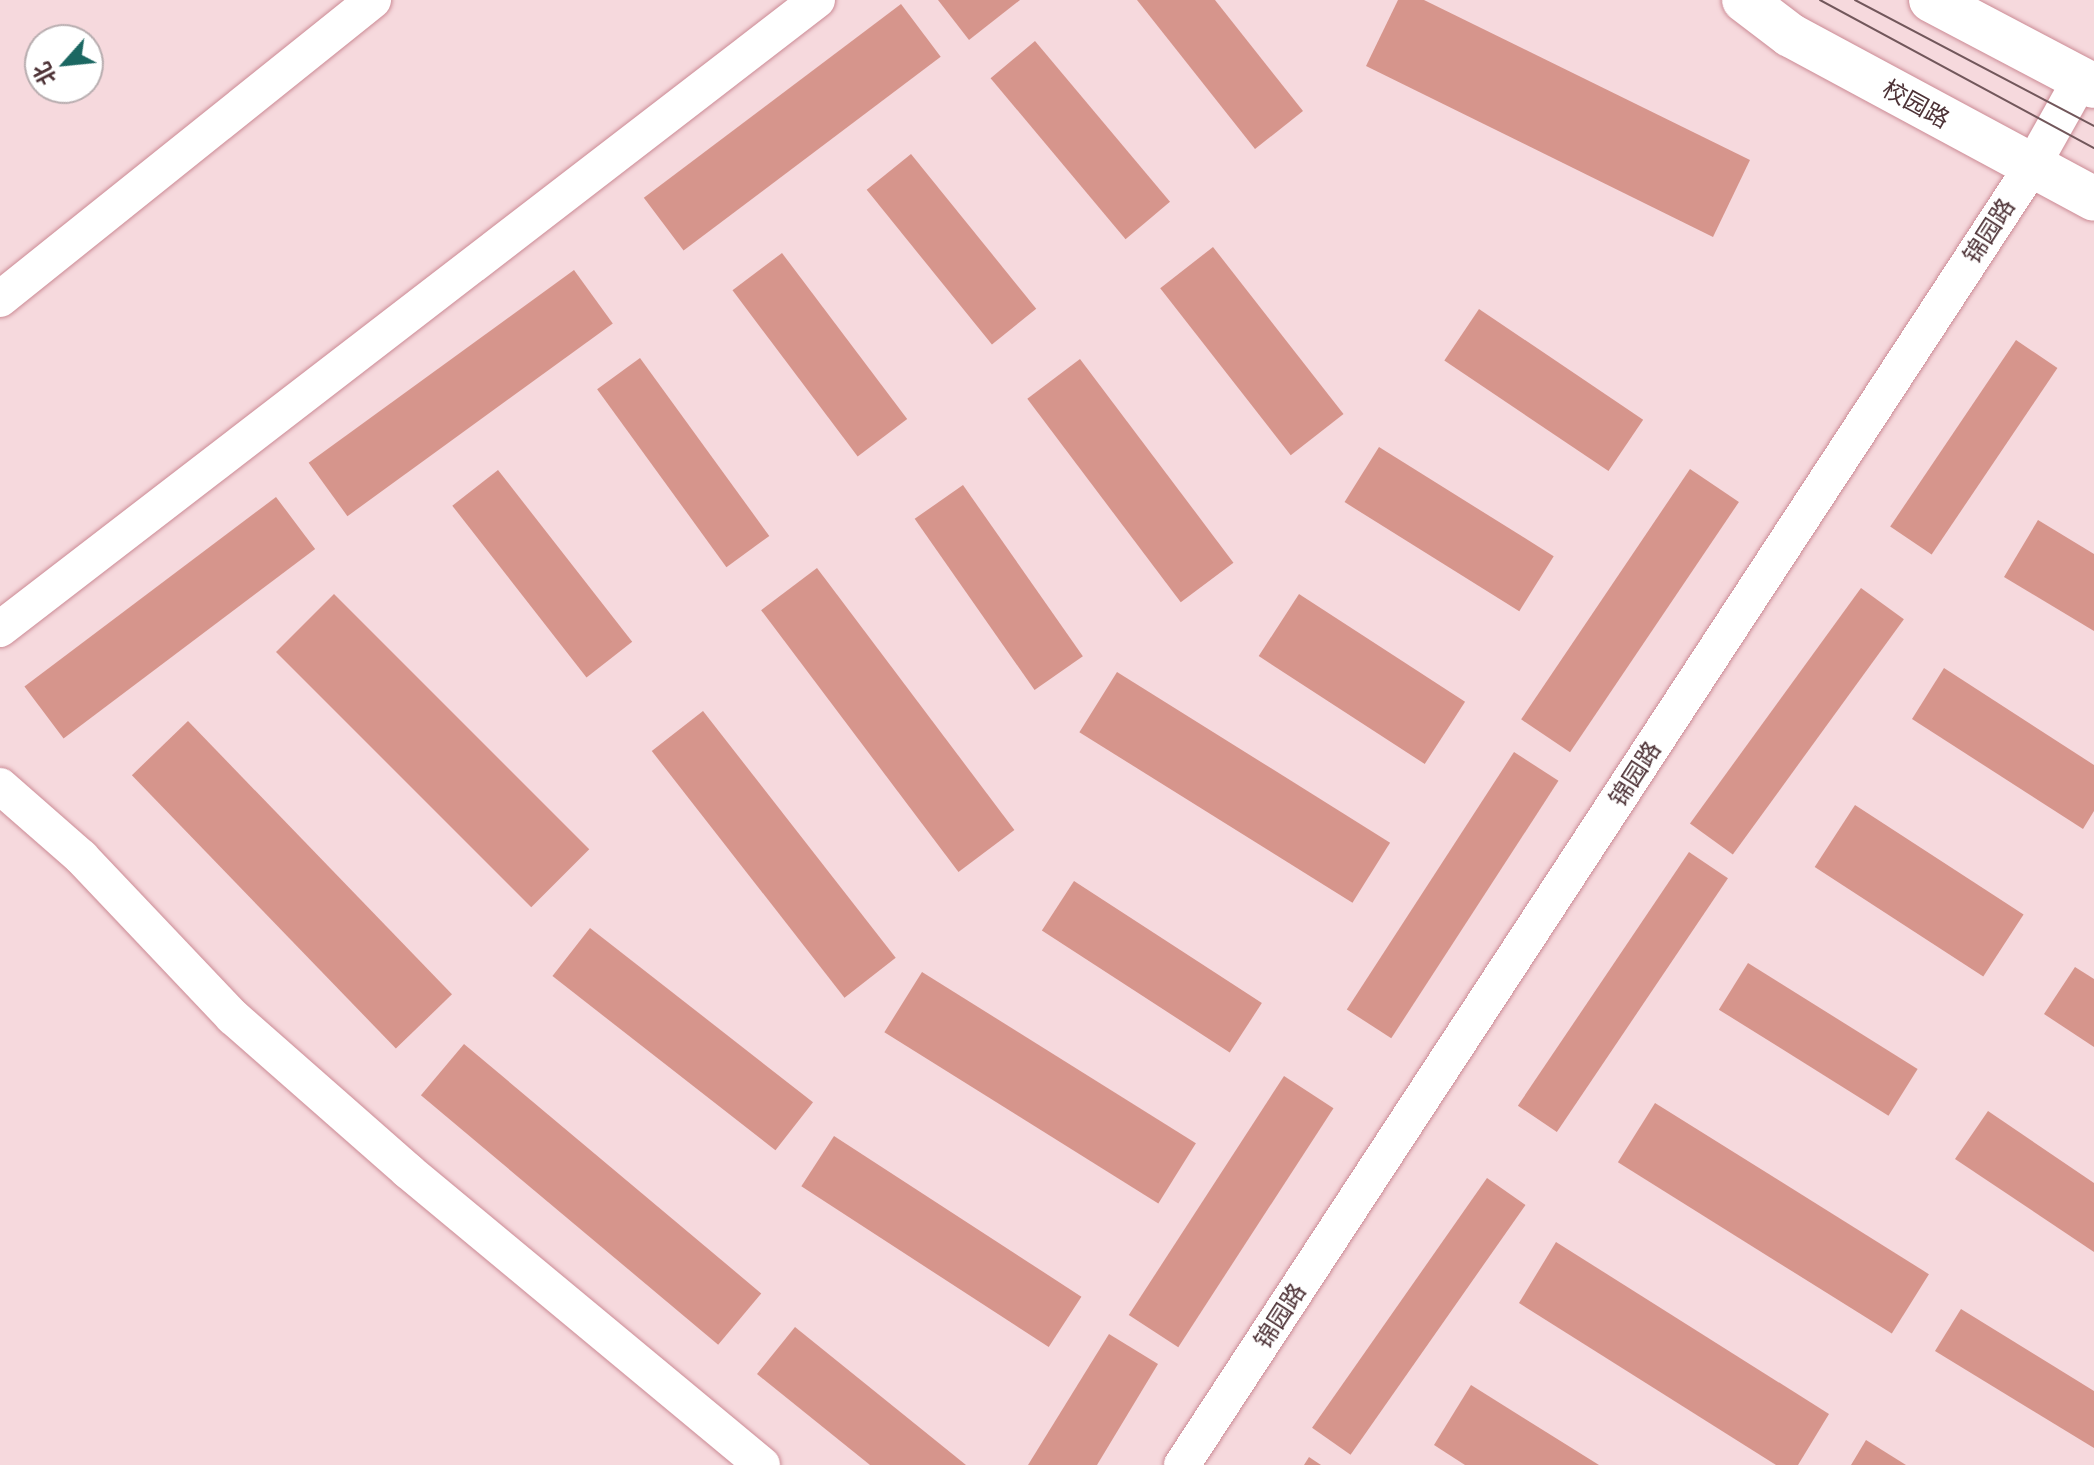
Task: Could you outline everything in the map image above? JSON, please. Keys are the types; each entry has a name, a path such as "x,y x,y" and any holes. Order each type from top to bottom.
{"street":[{"path":"0,299 373,0"},
{"path":"0,629 817,0"},
{"name":"校园路","path":"1744,0 1790,35 2031,168 2094,199"},
{"path":"1931,0 2088,82"},
{"name":"锦园路","path":"1182,1465 2088,82"},
{"path":"0,786 81,857 233,1017 408,1171 762,1465"}],"building":[{"path":"938,0 1020,0 969,40"},
{"path":"1137,0 1215,0 1303,111 1255,149"},
{"path":"1398,0 1424,0 1750,160 1713,237 1366,66"},
{"path":"901,4 941,57 684,250 644,198"},
{"path":"1035,41 1170,202 1126,239 991,78"},
{"path":"911,154 1036,309 992,345 867,190"},
{"path":"1213,247 1344,414 1291,455 1160,288"},
{"path":"782,253 907,419 858,456 732,290"},
{"path":"574,270 613,323 347,516 309,463"},
{"path":"1479,309 1643,420 1608,471 1444,360"},
{"path":"2016,340 2057,368 1932,554 1890,527"},
{"path":"640,358 769,536 726,567 597,389"},
{"path":"1080,359 1233,563 1181,602 1027,399"},
{"path":"1379,447 1554,556 1519,611 1345,502"},
{"path":"1690,469 1739,502 1570,752 1521,719"},
{"path":"498,470 632,642 587,677 452,506"},
{"path":"963,485 1083,656 1035,690 915,519"},
{"path":"276,497 315,549 64,738 24,687"},
{"path":"2038,520 2094,554 2094,631 2004,577"},
{"path":"817,568 1014,830 958,872 761,610"},
{"path":"1861,588 1904,619 1733,855 1690,823"},
{"path":"334,594 589,849 531,907 276,652"},
{"path":"1299,594 1465,702 1425,764 1259,656"},
{"path":"1944,668 2094,765 2094,811 2083,829 1912,719"},
{"path":"1117,672 1390,843 1352,903 1079,732"},
{"path":"703,711 896,958 844,998 652,751"},
{"path":"188,721 452,994 396,1049 132,775"},
{"path":"1514,752 1558,781 1391,1038 1347,1009"},
{"path":"1855,805 2024,914 1983,977 1815,867"},
{"path":"1689,852 1728,878 1557,1132 1518,1106"},
{"path":"1074,881 1262,1003 1230,1052 1042,930"},
{"path":"590,928 813,1102 775,1150 552,976"},
{"path":"1748,963 1918,1069 1888,1116 1719,1010"},
{"path":"2075,967 2094,979 2094,1047 2044,1014"},
{"path":"922,972 1196,1143 1158,1203 884,1032"},
{"path":"464,1044 761,1293 718,1345 421,1095"},
{"path":"1284,1076 1333,1108 1178,1347 1129,1315"},
{"path":"1655,1103 1929,1274 1892,1334 1618,1162"},
{"path":"1988,1111 2094,1183 2094,1252 1955,1159"},
{"path":"834,1136 1081,1297 1049,1347 801,1186"},
{"path":"1487,1178 1526,1205 1351,1455 1312,1428"},
{"path":"1556,1242 1829,1414 1798,1465 1776,1465 1519,1303"},
{"path":"1961,1309 2094,1391 2094,1448 1935,1351"},
{"path":"795,1327 966,1465 870,1465 757,1374"},
{"path":"1109,1334 1158,1364 1097,1465 1028,1465"},
{"path":"1471,1385 1599,1465 1465,1465 1434,1445"},
{"path":"1866,1440 1906,1465 1851,1465"},
{"path":"1309,1457 1321,1465 1304,1465"}],"tram line":[{"path":"1820,0 2094,148"},
{"path":"1855,0 2094,126"}]}
